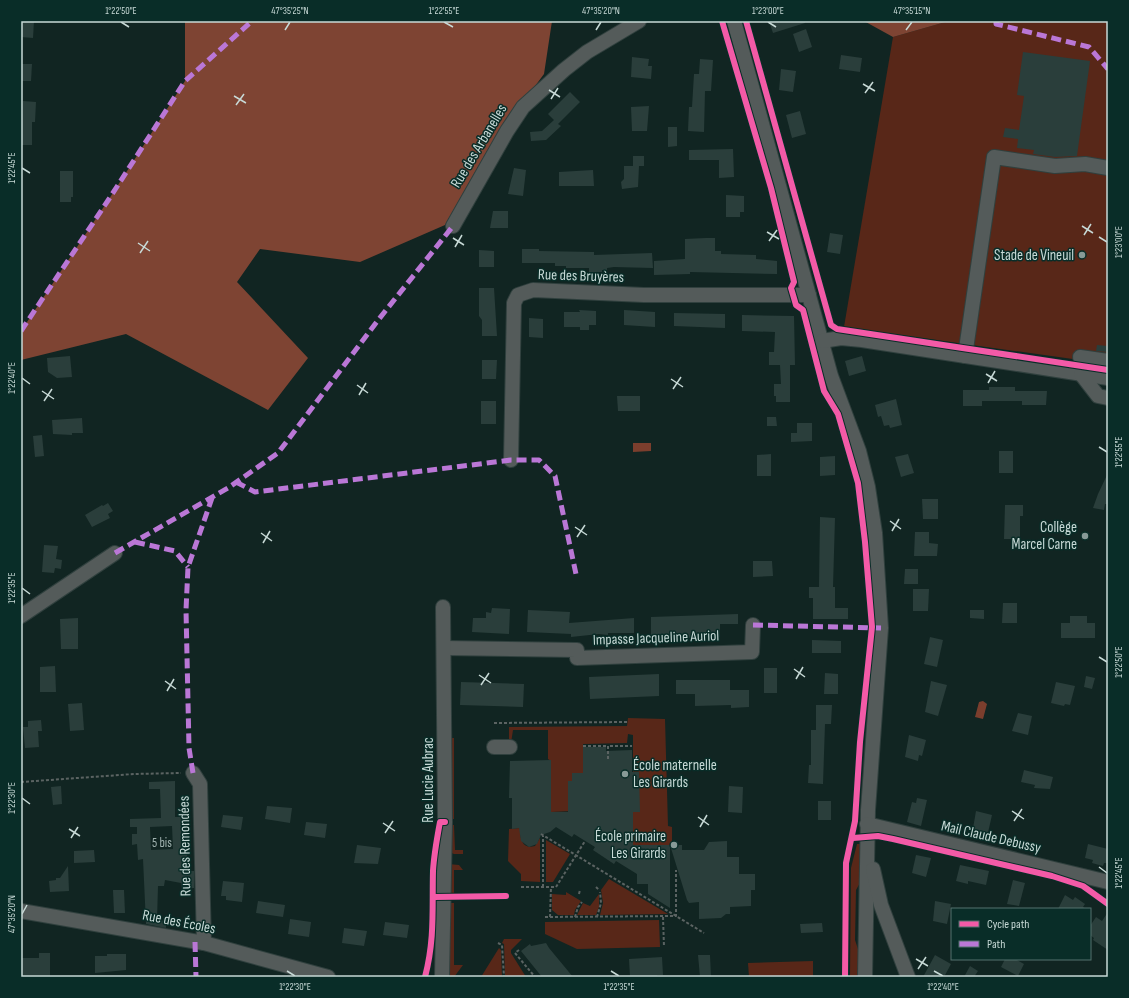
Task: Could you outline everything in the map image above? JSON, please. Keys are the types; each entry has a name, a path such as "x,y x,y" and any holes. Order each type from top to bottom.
{"street":[{"name":"Rue des Arbanelles","path":"452,226 507,130 523,107 564,70 587,52 639,21"},
{"path":"734,21 831,376 859,451 868,487 875,533 881,628 867,824 868,845 865,977"},
{"path":"965,356 994,157 1055,166 1085,164 1108,168"},
{"name":"Rue des Bruyères","path":"511,460 514,303 518,295 533,290 644,295 809,295"},
{"path":"822,340 841,338 1108,378"},
{"path":"1080,357 1108,361"},
{"path":"1081,374 1098,396 1108,398"},
{"path":"21,616 116,553"},
{"name":"Rue Lucie Aubrac","path":"442,977 445,822 443,607"},
{"name":"Impasse Jacqueline Auriol","path":"444,648 577,650 577,658 752,652 753,625"},
{"path":"494,747 510,747"},
{"name":"Rue des Remondées","path":"193,773 200,784 204,944"},
{"name":"Mail Claude Debussy","path":"867,824 1108,882"},
{"path":"868,845 881,905 908,977"},
{"name":"Rue des Écoles","path":"21,911 204,944 328,977"}],"path":[{"path":"494,723 628,722"},
{"path":"583,746 632,746"},
{"path":"608,746 608,759"},
{"path":"21,782 134,774 193,773"},
{"path":"543,887 542,835 704,933"},
{"path":"521,887 556,887 585,841"},
{"path":"676,870 676,916"},
{"path":"550,917 551,887"},
{"path":"596,887 599,891 601,903 597,917"},
{"path":"579,894 580,890"},
{"path":"575,917 578,907 582,902"},
{"path":"545,917 676,916"},
{"path":"663,917 664,947"},
{"path":"498,943 502,945 504,977"},
{"path":"519,950 515,953 535,977"}],"shaded area":[{"path":"185,21 552,21 544,74 487,151 445,225 360,262 260,249 237,282 308,358 268,410 126,334 21,360 21,331 185,81"},
{"path":"864,21 949,21 893,37"},
{"path":"949,21 1108,21 1108,364 844,327 893,37"},
{"path":"633,443 651,443 651,451 633,452"},
{"path":"983,701 987,704 983,719 975,717 979,702"},
{"path":"628,718 665,719 668,826 672,827 672,845 643,845 642,860 630,852 633,844 633,735 628,734 627,743 583,744 583,769 585,773 572,773 572,781 568,781 568,803 572,811 551,812 551,761 548,759 548,730 513,730 511,743 509,744 509,727 627,726"},
{"path":"450,738 454,738 454,819 448,819"},
{"path":"448,825 454,825 455,850 463,850 463,854 454,854 449,852"},
{"path":"520,828 521,839 527,846 535,846 540,838 540,882 521,881 521,874 508,861 509,829"},
{"path":"546,840 570,854 553,882 546,882"},
{"path":"857,844 860,844 861,881 856,890 855,940 860,955 859,977 850,977 851,868"},
{"path":"448,864 459,865 463,870 454,870 454,897 448,897"},
{"path":"609,879 668,914 600,915 603,903 601,890"},
{"path":"566,892 581,901 575,910 574,915 558,915 552,910 552,894 566,895"},
{"path":"599,894 599,907 596,915 577,915 583,903 590,906"},
{"path":"448,903 454,903 454,965 463,965 454,977 448,977"},
{"path":"659,920 660,947 577,949 545,934 545,922"},
{"path":"504,939 522,939 511,950 511,953 526,977 505,977 504,944 502,943"},
{"path":"499,948 501,950 502,977 481,977"},
{"path":"813,961 813,977 749,977 748,963"}],"building":[{"path":"21,21 34,21 33,38 21,37"},
{"path":"769,21 805,21 805,23 773,33"},
{"path":"806,29 812,47 799,52 793,34"},
{"path":"1023,52 1090,61 1077,156 1055,157 1033,154 1034,150 1017,148 1018,139 1003,137 1005,128 1019,130 1024,96 1017,95"},
{"path":"841,55 862,58 860,72 839,69"},
{"path":"632,57 649,59 648,66 652,66 651,79 631,77"},
{"path":"700,59 713,60 711,91 705,91 704,132 688,131 689,107 692,107 694,74 699,74"},
{"path":"21,64 32,64 31,81 21,81"},
{"path":"781,69 796,71 793,92 779,90"},
{"path":"570,92 580,102 558,124 561,126 546,140 531,141 530,132 542,131 554,120 548,114"},
{"path":"23,101 36,102 35,122 32,122 32,145 21,145"},
{"path":"649,106 647,131 632,131 631,107"},
{"path":"800,111 806,134 792,138 786,115"},
{"path":"668,127 677,127 677,146 668,147"},
{"path":"733,149 734,177 719,178 719,160 689,160 689,150"},
{"path":"633,156 644,156 644,166 639,166 638,187 622,189 621,182 624,179 624,166 633,166"},
{"path":"514,168 526,170 523,196 508,194"},
{"path":"593,170 594,186 559,186 559,172"},
{"path":"60,171 73,171 73,197 71,197 71,202 60,202"},
{"path":"726,195 744,196 744,212 740,212 740,217 726,217"},
{"path":"493,211 508,211 508,228 490,228"},
{"path":"830,233 843,235 840,254 827,252"},
{"path":"715,238 715,251 721,251 721,254 756,255 756,259 777,261 777,274 690,272 690,274 654,275 654,261 685,259 685,239"},
{"path":"522,249 539,249 539,251 594,252 594,255 652,253 653,268 614,267 607,268 607,270 602,270 602,272 589,272 589,268 566,268 566,266 555,266 555,263 522,263"},
{"path":"479,250 494,251 494,267 479,267"},
{"path":"479,288 494,288 497,336 482,336 482,320 479,316"},
{"path":"579,310 596,311 596,325 589,325 589,330 580,330 580,327 564,327 564,312 580,312"},
{"path":"624,310 655,312 655,327 624,325"},
{"path":"674,313 725,314 725,328 674,326"},
{"path":"742,315 794,316 795,365 790,365 790,402 776,402 776,396 774,396 774,384 781,384 780,365 769,365 769,352 774,352 775,332 742,331"},
{"path":"529,318 543,319 543,338 529,337"},
{"path":"1097,345 1108,346 1108,352 1096,351"},
{"path":"70,356 72,377 57,378 48,372 47,358"},
{"path":"862,356 866,371 849,376 845,361"},
{"path":"482,360 497,360 496,379 482,379"},
{"path":"989,387 1015,387 1015,391 1047,391 1046,405 1022,405 1022,401 982,401 982,406 963,406 963,390 989,390"},
{"path":"617,396 640,396 640,411 618,411"},
{"path":"896,399 902,425 890,428 889,425 884,426 881,416 878,417 875,405"},
{"path":"481,401 496,401 496,424 481,424"},
{"path":"767,417 776,417 777,426 767,426"},
{"path":"82,418 83,433 72,433 72,435 53,434 52,420"},
{"path":"797,423 812,423 812,441 791,442 791,433 797,433"},
{"path":"42,435 44,456 35,457 33,436"},
{"path":"999,451 1013,451 1013,473 999,473"},
{"path":"771,454 771,476 757,476 757,455"},
{"path":"908,454 914,473 901,477 895,457"},
{"path":"835,456 835,475 820,476 820,457"},
{"path":"1108,473 1108,504 1105,504 1104,510 1093,508 1098,494"},
{"path":"922,499 938,499 938,519 923,519"},
{"path":"108,503 113,511 108,514 110,518 92,527 85,515"},
{"path":"1005,505 1023,505 1023,516 1020,516 1020,539 1004,539"},
{"path":"820,517 835,518 833,587 835,587 835,608 848,608 848,619 813,619 813,598 809,598 809,587 819,587"},
{"path":"915,532 929,532 929,543 938,544 937,556 914,556"},
{"path":"44,545 58,546 56,559 62,560 61,569 55,568 54,573 42,572"},
{"path":"753,561 772,561 773,576 753,577"},
{"path":"905,569 918,569 918,584 904,584"},
{"path":"913,589 929,589 928,611 913,611"},
{"path":"1003,603 1017,603 1017,623 1002,623"},
{"path":"492,608 510,609 509,634 472,632 473,618 486,618 486,612 491,613"},
{"path":"528,610 570,612 569,623 634,618 634,633 608,633 608,635 599,634 571,637 571,634 527,632"},
{"path":"970,610 984,610 984,619 970,618"},
{"path":"738,614 738,624 720,624 720,637 651,639 651,617"},
{"path":"1070,616 1087,616 1087,623 1095,623 1095,638 1061,638 1061,623 1070,623"},
{"path":"78,618 78,649 61,649 60,619"},
{"path":"930,637 943,640 937,667 924,664"},
{"path":"812,640 841,641 841,653 812,653"},
{"path":"55,666 56,692 40,692 40,667"},
{"path":"764,668 777,668 777,693 764,693"},
{"path":"825,673 838,674 838,694 824,694"},
{"path":"659,674 659,696 590,699 589,677"},
{"path":"1086,676 1095,678 1092,689 1084,687"},
{"path":"676,680 730,680 730,690 749,690 749,707 731,708 731,705 695,706 695,694 676,694"},
{"path":"931,681 947,685 938,716 925,712"},
{"path":"461,682 524,684 523,707 460,705"},
{"path":"1056,682 1075,686 1070,705 1065,704 1064,706 1051,703"},
{"path":"82,703 84,730 70,731 68,704"},
{"path":"816,705 832,705 831,724 825,724 823,784 808,783 809,765 811,765 811,730 816,730"},
{"path":"1018,713 1032,716 1028,735 1012,731"},
{"path":"41,720 42,731 38,731 39,747 25,748 23,727 28,727 28,721"},
{"path":"909,735 926,740 922,756 919,755 918,761 905,757"},
{"path":"583,747 606,747 606,751 632,750 632,772 639,772 640,812 633,812 633,845 670,845 670,908 648,894 648,884 637,884 637,874 616,861 614,864 593,850 595,847 574,834 572,837 556,827 550,832 541,835 537,844 529,847 521,841 519,828 512,829 512,798 509,798 510,761 551,760 551,812 568,812 568,781 572,781 572,773 583,773"},
{"path":"1024,770 1053,777 1050,789 1034,788 1035,785 1021,782"},
{"path":"175,781 175,817 185,817 188,871 194,871 194,888 182,889 181,883 165,880 164,886 158,886 157,920 166,921 166,928 146,924 143,859 138,860 137,844 132,845 132,834 137,834 137,827 130,827 130,819 161,818 160,789 149,789 149,782","holes":["172,826 173,849 151,850 150,827"]},
{"path":"61,786 62,804 53,805 51,787"},
{"path":"729,786 743,787 742,813 728,812"},
{"path":"917,798 927,800 921,826 907,822 912,802 916,803"},
{"path":"818,801 831,801 831,820 818,820"},
{"path":"267,806 292,808 290,823 265,819"},
{"path":"976,811 992,815 987,837 972,834"},
{"path":"223,815 243,817 241,830 221,827"},
{"path":"306,822 327,824 325,838 304,835"},
{"path":"727,841 727,857 739,857 739,874 755,874 755,890 751,890 751,906 730,907 730,914 726,914 721,918 699,919 699,902 689,903 687,900 670,845 682,845 682,850 704,850 709,842"},
{"path":"1088,844 1108,849 1108,863 1104,863 1103,866 1092,863 1093,860 1085,858"},
{"path":"357,845 381,848 378,864 354,863"},
{"path":"94,850 95,862 74,863 74,851"},
{"path":"916,855 931,858 926,877 912,873"},
{"path":"960,865 989,871 986,885 968,881 968,884 956,881"},
{"path":"68,866 69,891 50,892 49,881 60,878"},
{"path":"1013,880 1025,883 1019,906 1007,904"},
{"path":"223,881 244,883 242,902 226,900 226,896 221,896"},
{"path":"113,890 124,890 125,913 114,913"},
{"path":"1065,895 1073,900 1075,897 1085,904 1083,907 1084,908 1058,908"},
{"path":"258,901 285,905 283,917 256,913"},
{"path":"935,901 951,904 947,924 933,921"},
{"path":"1108,912 1108,950 1093,940 1094,938 1091,936 1091,924 1096,917 1102,921"},
{"path":"290,919 311,922 309,937 288,934"},
{"path":"385,922 409,925 407,938 383,935"},
{"path":"822,923 823,932 801,933 800,924"},
{"path":"344,928 367,931 364,946 342,943"},
{"path":"546,943 573,977 542,977 521,951 530,944 531,946"},
{"path":"39,953 50,953 50,977 21,977 21,958 39,958"},
{"path":"107,954 126,954 126,970 95,973 95,956 107,956"},
{"path":"698,955 710,955 711,977 700,977"},
{"path":"935,955 951,964 944,977 923,977"},
{"path":"662,957 663,975 657,975 658,977 630,977 629,959"},
{"path":"1004,960 1017,960 1024,964 1018,976 1001,967"},
{"path":"970,966 978,971 974,977 964,977"}],"marked path":[{"path":"21,331 185,81 252,21"},
{"path":"996,21 996,24 1089,47 1108,69"},
{"path":"115,553 228,488 278,453 379,319 453,226"},
{"path":"236,482 255,492 511,460 539,460 555,476 576,574"},
{"path":"193,773 189,748 186,610 188,567 212,498"},
{"path":"135,542 175,551 188,567"},
{"path":"753,625 881,628"},
{"path":"195,942 196,977"}],"cycle path":[{"path":"722,21 771,188 794,282 791,288 796,305 803,310 824,391 838,414 858,483 865,542 872,627 860,742 855,821 846,863 845,977"},
{"path":"746,21 831,325 837,329 1108,370"},
{"path":"425,977 432,937 433,871 435,852 440,822 445,822"},
{"path":"853,838 878,836 1052,876 1083,886 1108,904"},
{"path":"434,897 506,896"}],"place":[{"name":"Stade de Vineuil","path":"1082,255"},
{"name":"Collège Marcel Carne","path":"1085,536"},
{"name":"École maternelle Les Girards","path":"625,774"},
{"name":"École primaire Les Girards","path":"674,845"}]}
